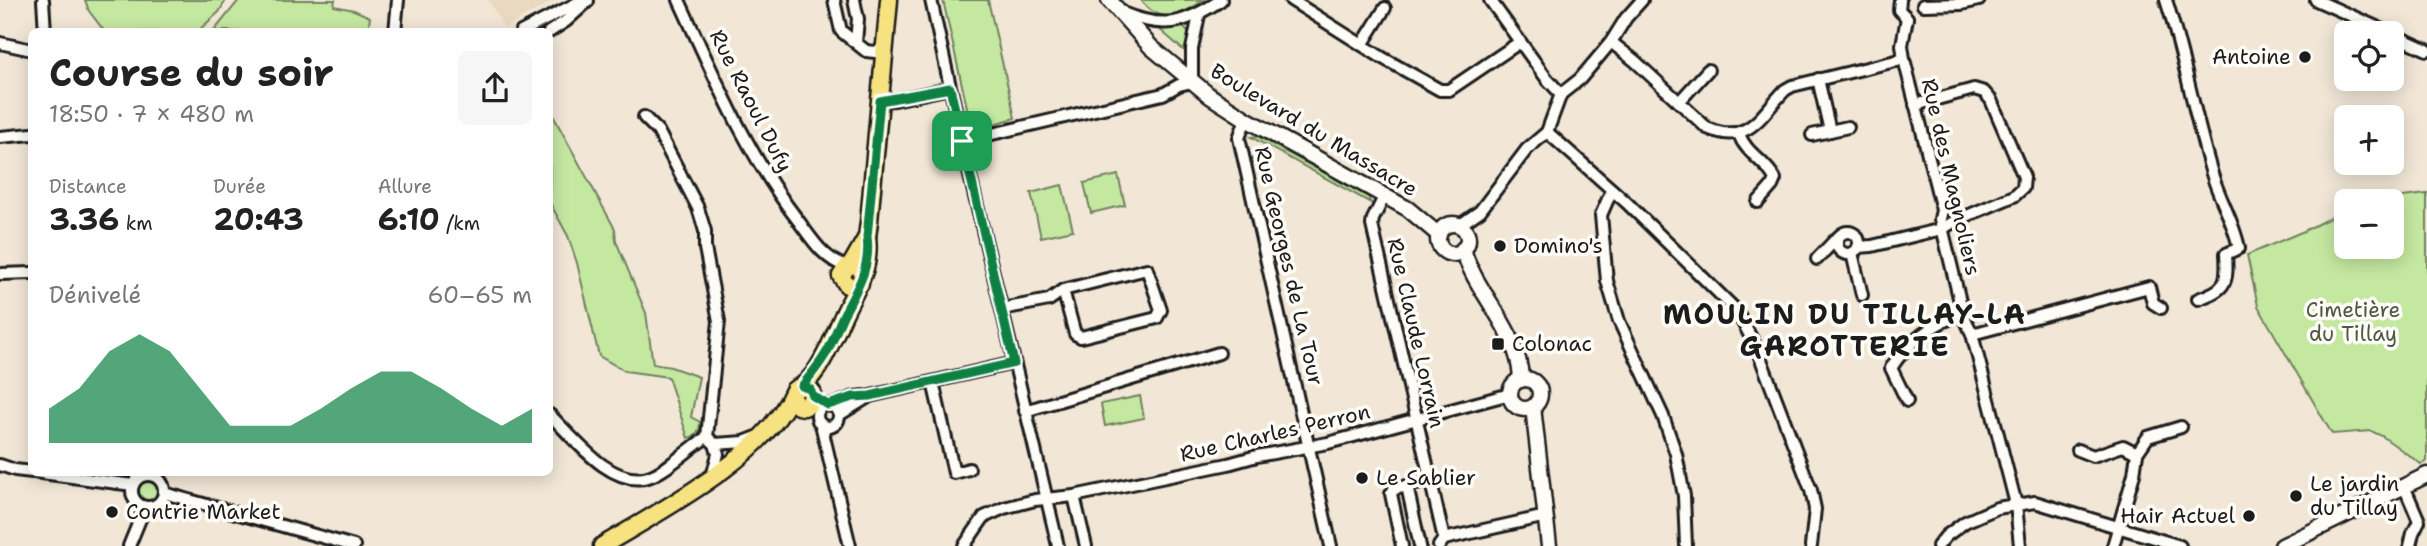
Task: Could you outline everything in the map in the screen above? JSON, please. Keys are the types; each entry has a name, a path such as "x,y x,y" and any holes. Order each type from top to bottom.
{"main road":[{"path":"613,543 712,477 766,431 808,403 822,360 845,310 851,275 868,249 889,0"},
{"name":"Boulevard du Massacre","path":"1109,0 1151,47 1192,82 1246,119 1385,195 1416,215 1439,235"},
{"path":"1464,249 1452,253 1444,250 1439,243 1439,235 1447,225 1460,225 1468,236 1464,249 1471,270 1506,329 1520,365 1521,380"},
{"path":"1533,407 1517,407 1513,402 1510,394 1514,385 1521,380 1532,381 1538,386 1539,397 1533,407 1549,546"},
{"path":"2282,546 2427,475"}],"street":[{"path":"43,0 45,28"},
{"path":"395,28 398,0"},
{"path":"529,28 583,0"},
{"path":"553,29 589,0"},
{"name":"Rue Raoul Dufy","path":"679,0 754,157 820,250 851,275"},
{"path":"834,0 841,31 866,51 875,52 885,48"},
{"path":"854,0 858,19 856,42"},
{"path":"931,0 1058,546"},
{"path":"1120,12 1151,23 1176,22 1199,15 1221,0"},
{"path":"1291,0 1440,90 1449,90 1520,42"},
{"path":"1490,0 1561,94"},
{"path":"1460,225 1480,211 1527,149 1547,132 1561,94 1580,79 1642,0"},
{"path":"1900,0 1899,10 1907,18 1919,16 1922,3 1962,4 1979,0"},
{"path":"2166,0 2181,46 2214,178 2235,230 2239,248 2226,254 2227,275 2224,284 2217,292 2198,299"},
{"path":"2316,0 2362,21"},
{"path":"1362,44 1385,8"},
{"path":"962,141 1163,94 1179,85 1192,82 1192,49 1199,15"},
{"name":"Rue des Magnoliers","path":"1907,18 1902,45 1942,210 1942,229 1963,314 1972,334 2016,504 2020,546"},
{"path":"2404,40 2427,50"},
{"path":"1611,42 1707,128 1721,134 1739,134 1753,125 1785,89 1905,59"},
{"path":"0,43 28,49"},
{"path":"1679,102 1708,70"},
{"path":"1818,79 1830,131"},
{"path":"880,101 950,88"},
{"path":"1837,238 1839,250 1844,253 1942,229 2014,196 2023,188 2024,177 1991,100 1984,92 1974,89 1915,105"},
{"path":"644,117 657,131 698,208 705,232 705,248 719,321 711,440 718,454 712,477"},
{"name":"Rue Georges de La Tour","path":"1246,119 1239,138 1331,546"},
{"path":"1812,135 1847,127"},
{"path":"1547,132 1724,296 1745,322 1758,349 1811,490 1815,509 1811,546"},
{"path":"0,136 28,134"},
{"path":"1739,134 1747,150 1775,179 1758,202"},
{"path":"1612,190 1601,215 1607,281 1619,321 1662,416 1676,454 1684,496 1686,546"},
{"name":"Rue Claude Lorrain","path":"1385,195 1372,225 1430,481 1441,542"},
{"path":"1817,259 1842,233 1853,233 1858,238 1855,250 1862,295"},
{"path":"1002,309 1049,300 1063,290 1147,269 1161,310 1157,318 1081,337 1074,334 1063,290"},
{"path":"0,274 28,273"},
{"path":"1972,334 2149,287 2153,303 2161,308"},
{"path":"1907,401 1891,368 1901,351 1944,319 1963,314"},
{"path":"1026,411 1219,353"},
{"path":"829,405 853,397 870,396 1014,363"},
{"path":"933,382 954,473 969,469"},
{"name":"Rue Charles Perron","path":"964,546 978,524 989,513 1035,500 1074,496 1309,446 1510,394"},
{"path":"839,415 870,396"},
{"path":"808,403 835,408 839,415 838,422 826,427 808,403"},
{"path":"808,403 828,448 834,486 850,546"},
{"path":"553,418 613,474 629,479 648,477 711,440 744,442 766,431"},
{"path":"828,448 832,426"},
{"path":"2113,546 2134,474 2137,453 2148,437 2181,427"},
{"path":"2078,450 2093,456 2123,446 2137,453"},
{"path":"0,464 28,471"},
{"path":"78,476 124,480 143,476"},
{"path":"145,508 157,505 164,493 158,476"},
{"path":"124,480 133,499 145,508"},
{"path":"1402,546 1391,494 1394,488 1430,481"},
{"path":"1407,486 1420,546"},
{"path":"2404,486 2420,521 2410,546"},
{"path":"164,493 331,543 354,546"},
{"path":"1074,496 1086,546"},
{"path":"1938,546 1946,536 1965,522 1997,508 2035,502 2180,546"},
{"path":"129,546 145,508"},
{"path":"1441,542 1546,516"}],"shaded area":[{"path":"488,0 555,0 504,28"}],"green space":[{"path":"85,0 226,0 219,12 201,28 102,28 89,11"},
{"path":"239,0 335,0 334,6 370,17 368,28 216,28"},
{"path":"943,0 988,0 1015,118 972,130"},
{"path":"1141,0 1204,0 1188,10 1163,15 1148,8"},
{"path":"1181,25 1190,34 1189,55 1158,28"},
{"path":"553,115 615,229 616,241 646,313 653,364 699,377 691,417 700,422 700,425 694,436 688,438 668,377 625,371 599,356 568,236 553,208"},
{"path":"1257,136 1368,197 1371,203 1251,137"},
{"path":"1118,175 1125,205 1091,213 1084,183"},
{"path":"1062,185 1073,230 1041,237 1031,193"},
{"name":"Cimetière du Tillay","path":"2427,194 2427,461 2421,464 2371,431 2332,434 2258,306 2247,255 2334,216 2334,259 2404,259 2404,197"},
{"path":"1140,396 1144,418 1105,426 1101,404"},
{"path":"148,480 158,487 159,491 152,501 148,502 138,495 137,491 144,481"}],"place":[{"name":"Antoine","path":"2305,57"},
{"name":"Domino's","path":"1500,246"},
{"name":"Colonac","path":"1498,344"},
{"name":"Le Sablier","path":"1362,478"},
{"name":"Le jardin du Tillay","path":"2296,496"},
{"name":"Contrie Market","path":"112,512"},
{"name":"Hair Actuel","path":"2249,516"}],"district":[{"name":"MOULIN DU TILLAY-LA GAROTTERIE","path":"1845,330"}],"route":[{"path":"950,88 962,141 1014,363 870,396 853,397 830,405 820,401 813,396 810,389 802,386 829,349 845,310 863,278 868,249 880,101 950,88"}]}
